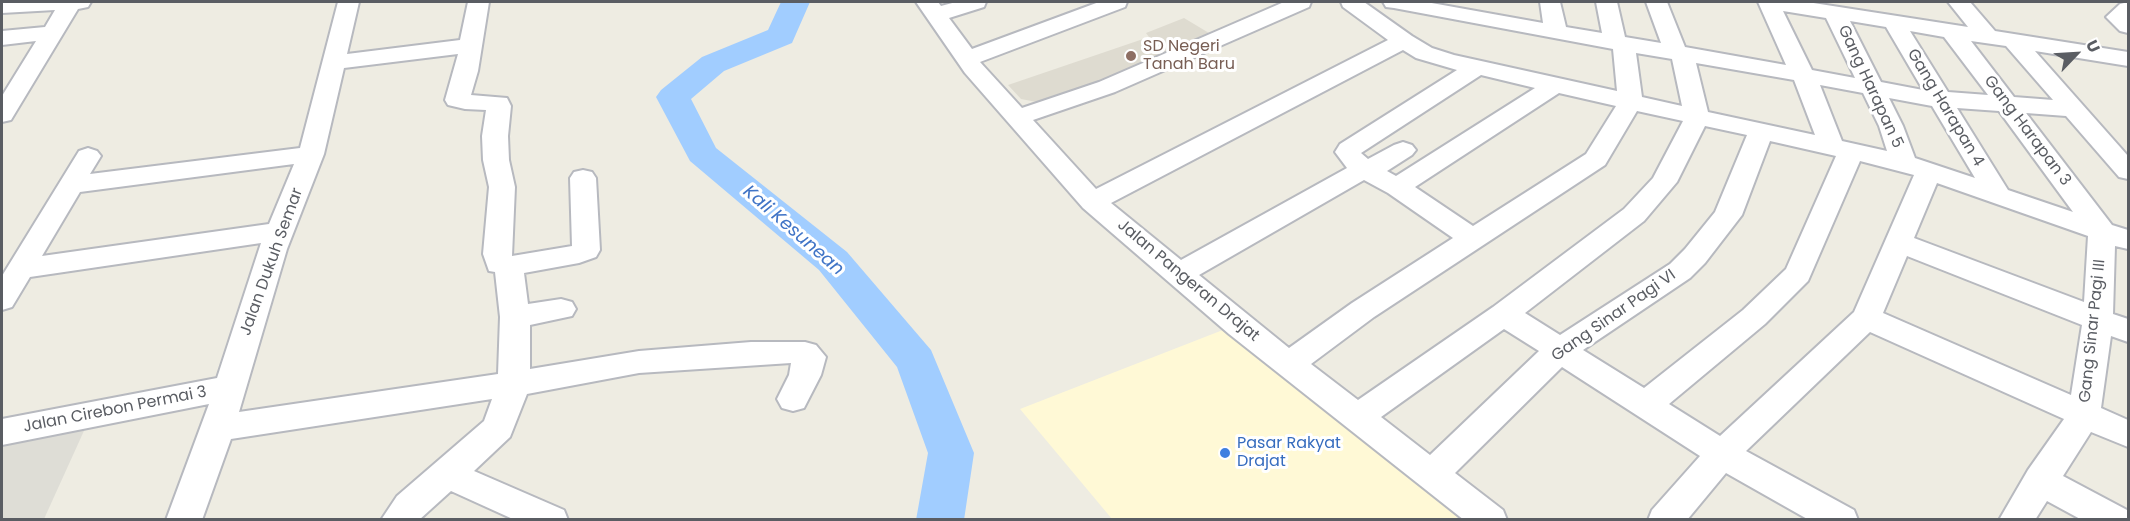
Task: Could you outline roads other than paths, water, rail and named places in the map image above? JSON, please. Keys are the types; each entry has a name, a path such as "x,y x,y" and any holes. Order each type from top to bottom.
{"street":[{"path":"2,115 71,2"},
{"path":"2,6 80,2"},
{"name":"Jalan Dukuh Semar","path":"184,519 218,428 281,231 311,154 348,2"},
{"path":"478,2 471,45 457,100 498,103 499,106 495,136 496,160 502,187 497,254 499,264 511,266 579,254 586,250 582,178"},
{"path":"932,8 976,2"},
{"path":"967,59 1117,2"},
{"path":"1016,118 1107,87 1300,2"},
{"path":"1351,2 1404,41 1432,56 1760,133 1841,148 1917,167 2115,236"},
{"path":"1394,2 1495,11 1556,33 1940,99 2072,109"},
{"path":"1550,2 1556,33"},
{"path":"1289,364 1363,310 1596,159 1630,102 1619,43 1606,2"},
{"path":"1358,417 1504,314 1634,215 1664,182 1697,117 1679,53 1657,2"},
{"path":"1645,405 1754,316 1797,274 1841,148 1802,74 1789,42 1779,2 1900,15 1951,30 2128,59"},
{"path":"1959,2 1986,35"},
{"path":"2120,2 2128,8 2117,17 2128,26"},
{"name":"Jalan Pangeran Drajat","path":"932,8 967,59 1016,118 1094,202 1289,364 1490,519"},
{"name":"Gang Harapan 5","path":"1843,9 1871,87 1891,126 1917,167"},
{"name":"Gang Harapan 4","path":"1900,15 1940,99 1998,195"},
{"name":"Gang Harapan 3","path":"1951,30 2008,105 2115,236"},
{"path":"2,38 52,33"},
{"path":"2012,39 2127,168"},
{"path":"1094,202 1404,41"},
{"path":"335,62 471,45"},
{"path":"1472,238 1397,187 1365,170 1350,157 1349,149 1477,68"},
{"path":"1397,187 1556,85"},
{"name":"Gang Sinar Pagi VI","path":"1431,475 1559,351 1680,271 1695,256 1728,215 1760,133"},
{"path":"1179,274 1403,150"},
{"path":"70,185 311,154"},
{"path":"2,300 88,156"},
{"path":"1665,519 1722,454 1866,318 1899,242 1917,167"},
{"path":"20,269 281,231"},
{"name":"Gang Sinar Pagi III","path":"2016,519 2084,415 2098,320 2115,236"},
{"path":"1899,242 2128,331"},
{"path":"399,519 409,506 498,428 514,384 515,317 509,271 511,266"},
{"path":"515,317 561,309"},
{"path":"1504,314 1722,454 1841,519"},
{"path":"1866,318 2128,434"},
{"path":"218,428 514,384 639,362 751,353 805,353 810,357 810,362 793,399"},
{"name":"Jalan Cirebon Permai 3","path":"2,432 229,388"},
{"path":"448,474 551,519"},
{"path":"2040,480 2114,519"}],"waterway":[{"name":"Kali Kesunean","path":"795,2 781,36 713,64 673,97 702,154 833,261 916,361 951,453 940,520"}],"place":[{"name":"SD Negeri Tanah Baru","path":"1131,56"},
{"name":"Pasar Rakyat Drajat","path":"1225,453"}]}
